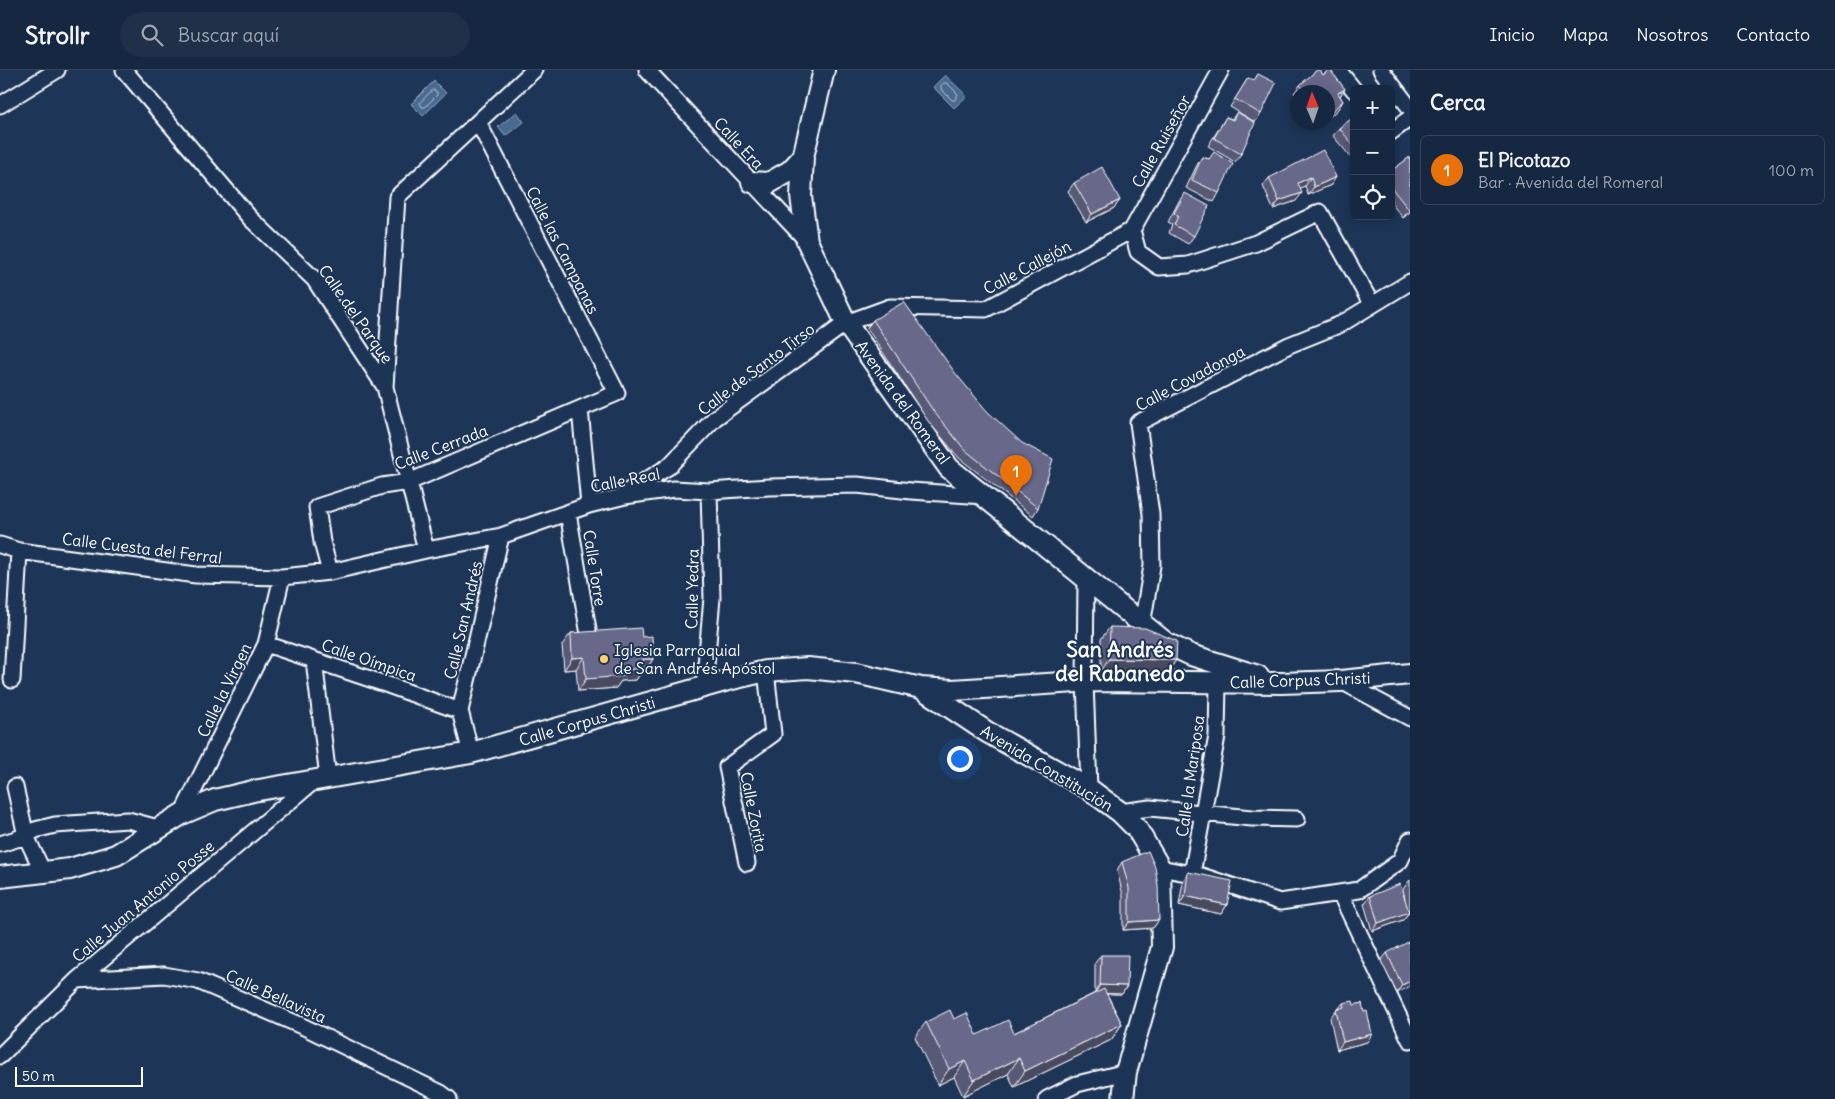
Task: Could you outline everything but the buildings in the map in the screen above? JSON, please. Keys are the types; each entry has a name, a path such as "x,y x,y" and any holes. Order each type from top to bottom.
{"street":[{"path":"0,105 57,70"},
{"name":"Calle del Parque","path":"124,70 250,218 314,279 385,386 426,550"},
{"path":"385,386 397,197 534,70"},
{"name":"Calle Era","path":"647,70 807,241"},
{"name":"Avenida del Romeral","path":"824,70 803,157 801,196 807,241 846,323 949,468 1166,643 1191,654 1281,683"},
{"name":"Calle Ruiseñor","path":"1132,230 1221,70"},
{"path":"1338,70 1350,85"},
{"path":"1381,70 1410,108"},
{"path":"1394,130 1410,118"},
{"name":"Calle las Campanas","path":"478,122 617,394"},
{"path":"752,182 769,183 790,171 803,157"},
{"path":"1132,230 1138,252 1159,267 1188,265 1256,243 1320,212 1372,305"},
{"name":"Calle Callejón","path":"846,323 890,307 986,309 1132,230"},
{"name":"Calle Covadonga","path":"1142,625 1152,566 1151,514 1138,423 1289,345 1341,324 1410,282"},
{"name":"Calle de Santo Tirso","path":"617,498 668,467 715,418 846,323"},
{"name":"Calle Cerrada","path":"330,572 322,542 318,507 382,486 409,482 617,394"},
{"path":"580,409 589,505"},
{"name":"Calle Real","path":"282,577 330,572 426,550 500,536 589,505 617,498 674,489 709,491 769,487 857,485 984,496"},
{"name":"Calle Yedra","path":"704,688 712,598 709,491"},
{"name":"Calle Torre","path":"568,513 588,629"},
{"name":"Calle San Andrés","path":"460,711 500,536"},
{"name":"Calle Cuesta del Ferral","path":"0,545 19,551 196,575 282,577"},
{"path":"12,680 19,551"},
{"name":"Calle la Virgen","path":"182,814 266,644 282,577"},
{"path":"1086,579 1085,682 1089,789"},
{"name":"Calle Oímpica","path":"266,644 460,711"},
{"path":"1190,681 1191,654"},
{"path":"314,660 322,779"},
{"name":"Calle Corpus Christi","path":"0,877 70,869 116,855 182,814 224,798 253,790 471,753 766,671 808,668 856,673 921,688 968,689 1085,682 1190,681 1281,683 1341,681 1410,674"},
{"name":"Calle Zorita","path":"747,864 727,767 773,734 766,671"},
{"path":"1341,681 1410,718"},
{"name":"Calle la Mariposa","path":"1192,874 1217,736 1218,682"},
{"name":"Avenida Constitución","path":"921,688 970,721 1089,789 1120,812 1137,829 1160,868 1162,947 1126,1072 1123,1099"},
{"name":"Avenida Constitución","path":"968,689 970,721"},
{"path":"460,711 471,753"},
{"name":"Calle Juan Antonio Posse","path":"0,1056 77,980 322,779"},
{"path":"15,787 26,836 43,872"},
{"path":"1120,812 1150,808 1252,818 1297,819"},
{"path":"0,844 26,836 35,830 102,821 128,820 158,828"},
{"path":"1160,868 1202,876 1280,902 1358,890 1400,861 1410,840"},
{"path":"1340,893 1410,1040"},
{"name":"Calle Bellavista","path":"77,980 164,975 198,981 302,1026 441,1093 449,1099"},
{"path":"1047,1099 1077,1084 1126,1072"}],"water":[{"path":"945,75 967,96 954,108 933,87"},
{"path":"434,81 446,93 423,116 411,104"},
{"path":"517,112 524,122 505,136 498,127"}],"place":[{"name":"El Picotazo","path":"1016,496"},
{"name":"Iglesia Parroquial de San Andrés Apóstol","path":"604,659"}],"district":[{"name":"San Andrés del Rabanedo","path":"1120,661"}]}
